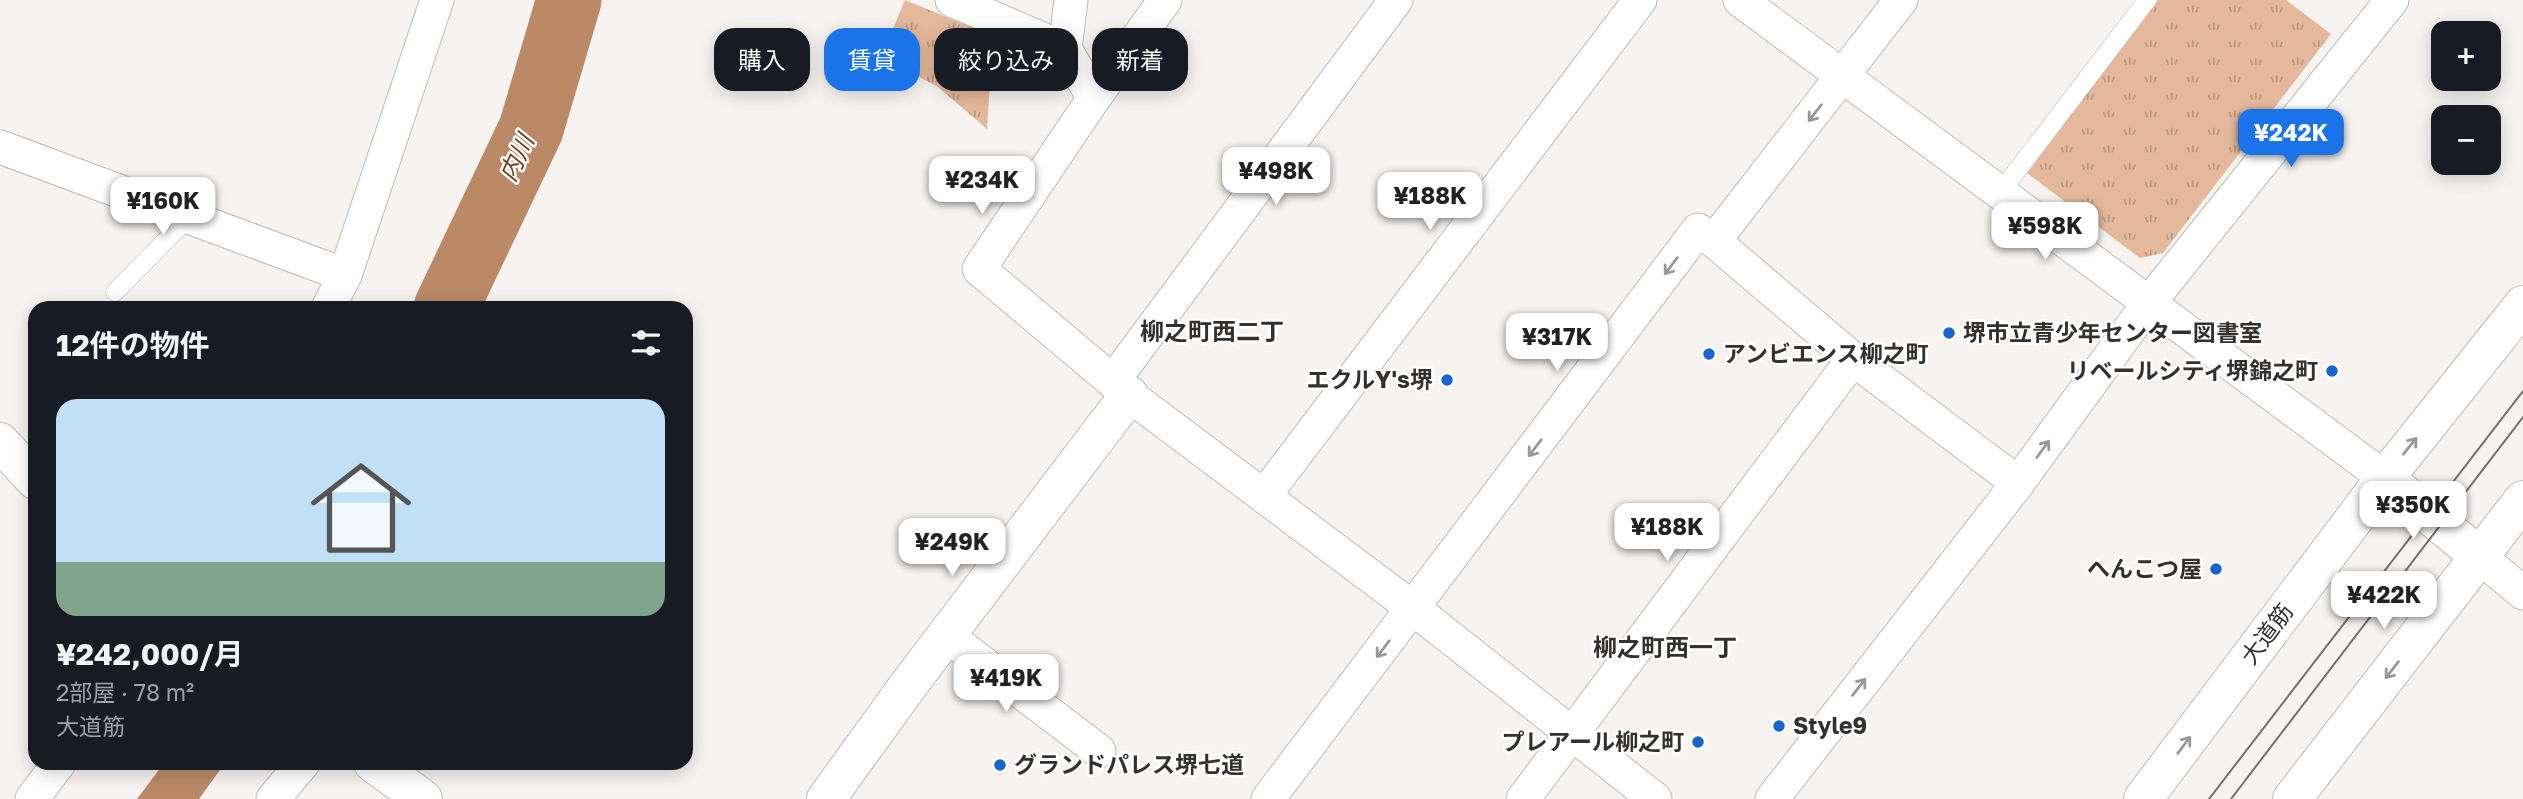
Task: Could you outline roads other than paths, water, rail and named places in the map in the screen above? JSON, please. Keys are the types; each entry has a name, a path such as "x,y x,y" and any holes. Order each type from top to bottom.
{"street":[{"path":"332,301 345,275 437,0"},
{"path":"952,0 1017,28"},
{"path":"1068,28 1071,0"},
{"path":"1165,0 1094,98 979,269 1121,388 1414,608 1655,799"},
{"path":"826,799 946,635 1396,0"},
{"path":"1264,496 1640,0"},
{"path":"1740,0 2385,478 2523,593"},
{"path":"1714,241 1901,0"},
{"path":"1772,799 2018,483 2148,304 2392,0"},
{"path":"1078,71 1094,98"},
{"path":"0,147 345,275"},
{"path":"1268,799 1698,230 1853,359 2018,483"},
{"name":"大道筋","path":"2143,799 2385,478 2523,304"},
{"path":"1523,799 1853,359"},
{"path":"0,442 28,472"},
{"path":"2292,799 2523,500"},
{"path":"946,635 1099,751"},
{"path":"32,799 54,770"},
{"path":"273,799 297,770"},
{"path":"383,770 423,799"}],"lane":[{"path":"1999,194 2147,0"},
{"path":"115,292 188,217"}],"waterway":[{"name":"内川","path":"449,301 531,129 569,0"}],"tram line":[{"path":"2209,799 2523,391"},
{"path":"2231,799 2523,417"}],"place":[{"name":"堺市立青少年センター図書室","path":"1949,333"},
{"name":"アンビエンス柳之町","path":"1709,354"},
{"name":"リベールシティ堺錦之町","path":"2332,371"},
{"name":"エクルY's堺","path":"1447,380"},
{"name":"へんこつ屋","path":"2216,569"},
{"name":"Style9","path":"1779,726"},
{"name":"プレアール柳之町","path":"1698,742"},
{"name":"グランドパレス堺七道","path":"1000,765"}],"district":[{"name":"柳之町西二丁","path":"1212,332"},
{"name":"柳之町西一丁","path":"1665,648"}]}
